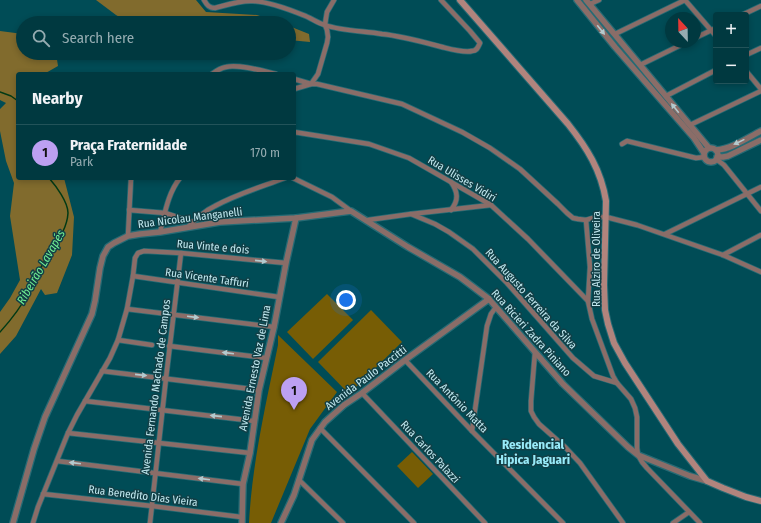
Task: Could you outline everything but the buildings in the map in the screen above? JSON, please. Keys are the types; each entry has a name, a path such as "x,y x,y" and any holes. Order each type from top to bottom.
{"main road":[{"name":"Rua Alziro de Oliveira","path":"460,0 568,124 582,142 599,174 606,201 604,285 605,310 614,343 625,363 678,444 707,481 746,497 761,501"}],"street":[{"path":"204,0 211,8 244,1 260,2 304,15 325,25 385,34 466,52 477,49 480,43 441,0"},
{"path":"296,88 311,84 319,69 328,37 325,25 327,12 334,0"},
{"path":"577,0 629,64 694,138 708,161 712,162 716,158 728,156 761,140"},
{"path":"599,0 588,2 709,148 721,150 761,131"},
{"path":"615,34 685,0 713,32"},
{"path":"748,12 761,6"},
{"path":"701,35 711,30"},
{"path":"640,65 675,48"},
{"path":"749,54 761,48"},
{"path":"216,72 227,67 267,72"},
{"path":"666,96 713,72"},
{"path":"690,125 761,90 749,75"},
{"path":"296,80 402,104 462,132 490,148 520,169 567,214 574,218 586,220 596,217 606,217 666,234 723,255 761,272"},
{"name":"Rua Ulisses Vidiri","path":"296,132 369,144 409,158 491,205 528,239 588,301"},
{"path":"622,144 628,141 696,158 704,155 705,151 709,148"},
{"path":"716,150 716,158"},
{"path":"716,158 724,165 761,211"},
{"name":"Rua Ricieri Zadra Piniano","path":"296,179 332,197 351,211 368,220 408,247 460,277 489,299 563,384 628,448 638,455 690,476 707,481"},
{"path":"128,236 131,180"},
{"path":"160,232 171,193 179,180"},
{"path":"187,227 214,206 260,186 279,180"},
{"path":"451,182 454,187 457,200 451,210"},
{"path":"666,234 761,187"},
{"path":"368,220 491,205"},
{"path":"129,210 165,213 193,222"},
{"name":"Rua Nicolau Manganelli","path":"13,523 43,422 51,401 89,320 103,256 108,247 128,236 220,222 296,218 351,211"},
{"name":"Rua Augusto Ferreira da Silva","path":"411,214 435,224 473,249 507,283 573,358 594,376 616,383"},
{"name":"Avenida Ernesto Vaz de Lima","path":"242,520 243,484 250,453 254,421 296,218"},
{"path":"586,220 590,267 588,301 595,328 610,369 616,383 631,399 637,417 638,455 647,468 700,523"},
{"path":"723,255 761,235"},
{"name":"Rua Vinte e dois","path":"133,276 135,258 138,252 144,251 286,263"},
{"name":"Avenida Fernando Machado de Campos","path":"150,523 169,346 181,253"},
{"path":"33,523 36,511 68,433 110,358 118,340 127,309 133,276"},
{"name":"Rua Vicente Taffuri","path":"133,276 279,297"},
{"name":"Avenida Paulo Paccitti","path":"281,523 294,495 312,440 320,428 344,405 489,299"},
{"path":"472,431 487,326 491,314 496,307"},
{"path":"127,309 274,327"},
{"path":"118,340 152,345"},
{"path":"169,346 266,358"},
{"path":"535,352 531,401 534,417 539,424 580,463 623,523"},
{"name":"Rua Antônio Matta","path":"405,360 472,431 563,523"},
{"path":"102,371 260,390"},
{"name":"Rua Carlos Palazzi","path":"362,393 485,523"},
{"path":"85,401 254,421"},
{"path":"320,428 414,523"},
{"path":"68,433 250,453"},
{"path":"57,461 243,484"},
{"path":"299,480 343,523"},
{"name":"Rua Benedito Dias Vieira","path":"43,494 152,506 242,520"},
{"path":"673,523 689,512"},
{"path":"334,523 337,517"}],"shaded area":[{"path":"96,0 196,0 206,12 260,16 118,16"},
{"path":"296,29 309,34 310,42 296,41"},
{"path":"0,31 16,33 16,60 57,60 58,66 48,72 16,72 16,180 65,180 74,217 72,255 57,293 45,295 41,289 16,336 0,354 0,312 20,280 10,216 14,183 6,161 0,131 0,109 6,103 0,100"},
{"path":"327,294 353,320 313,359 287,332"},
{"path":"371,310 402,342 349,394 318,362"},
{"path":"278,335 337,392 310,429 271,523 249,523 256,456 278,345"},
{"path":"412,452 433,474 418,488 397,466"}],"waterway":[{"name":"Ribeirão Lavapés","path":"0,92 16,100"},
{"name":"Ribeirão Lavapés","path":"0,332 23,303 42,266 59,239 67,220 68,213 64,199 50,180"}],"place":[{"name":"Praça Fraternidade","path":"294,410"}],"district":[{"name":"Residencial Hipica Jaguari","path":"533,452"}]}
